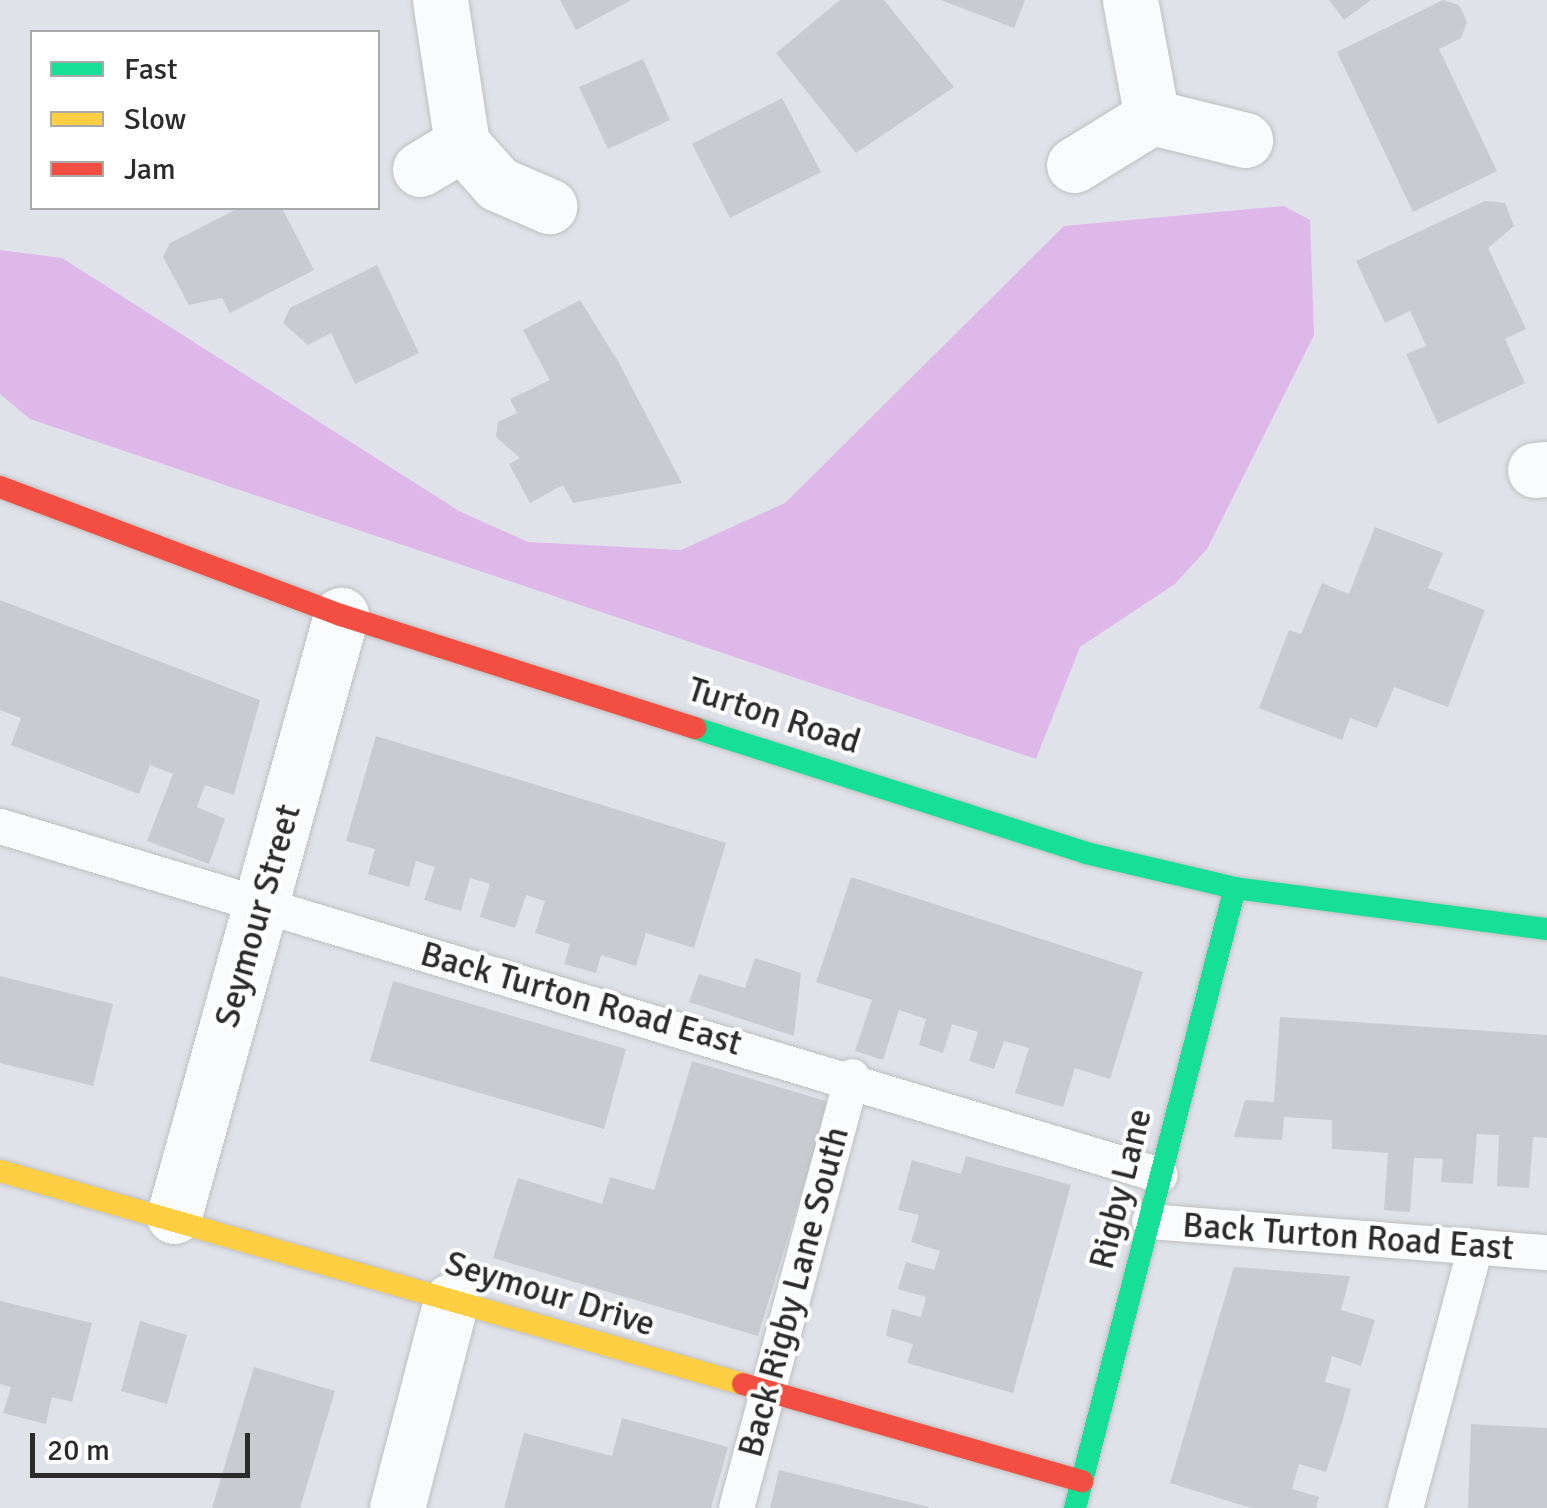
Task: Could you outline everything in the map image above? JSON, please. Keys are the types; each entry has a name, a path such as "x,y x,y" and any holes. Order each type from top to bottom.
{"street":[{"path":"440,0 441,157 549,206"},
{"path":"1130,0 1152,117"},
{"path":"1074,166 1152,117 1245,140"},
{"name":"Turton Road","path":"0,487 341,615 1086,853 1234,888 1547,929"},
{"name":"Seymour Street","path":"174,1216 341,615"},
{"name":"Rigby Lane","path":"1075,1508 1234,888"},
{"name":"Seymour Drive","path":"0,1171 174,1216 765,1396 1082,1481"},
{"path":"397,1508 451,1301"}],"lane":[{"name":"Back Turton Road East","path":"0,826 261,907 852,1076 1160,1175"},
{"name":"Back Rigby Lane South","path":"736,1508 852,1076"},
{"name":"Back Turton Road East","path":"1149,1221 1547,1252"},
{"path":"1405,1508 1475,1246"}],"shaded area":[{"path":"1284,206 1310,220 1314,335 1207,549 1175,584 1080,647 1036,759 30,419 0,394 0,250 62,258 459,511 528,542 681,550 785,503 1064,226"}],"building":[{"path":"560,0 631,0 576,30"},
{"path":"840,0 884,0 954,87 856,153 776,53"},
{"path":"941,0 1025,0 1014,28"},
{"path":"1329,0 1371,0 1344,20"},
{"path":"1443,0 1459,5 1467,22 1461,38 1439,49 1497,171 1413,212 1337,52"},
{"path":"643,59 670,120 608,149 579,87"},
{"path":"782,98 821,172 730,218 692,144"},
{"path":"1485,201 1505,203 1514,226 1488,248 1526,329 1505,339 1525,383 1438,424 1406,354 1426,346 1410,311 1385,323 1356,261"},
{"path":"235,210 283,210 314,270 230,313 222,298 189,305 163,257 170,243"},
{"path":"377,265 419,353 355,384 331,333 308,345 283,323 290,308"},
{"path":"580,300 619,363 682,483 573,503 563,485 530,503 509,464 520,458 496,437 498,422 517,413 510,399 550,380 523,330"},
{"path":"1375,527 1443,553 1428,588 1485,610 1448,707 1394,687 1377,728 1350,718 1342,740 1259,708 1289,630 1301,634 1322,583 1349,594"},
{"path":"0,600 260,700 234,795 205,785 197,807 225,819 209,864 147,841 173,774 150,765 139,794 11,745 21,718 0,710"},
{"path":"376,736 726,843 694,948 646,933 636,966 601,955 596,973 564,964 570,944 535,933 545,901 526,895 515,928 480,917 490,884 470,878 461,911 424,900 435,867 416,861 409,887 368,874 375,849 346,841"},
{"path":"851,877 1143,972 1110,1079 1075,1068 1063,1107 1015,1093 1029,1048 1004,1041 994,1069 969,1061 978,1032 952,1024 943,1053 919,1045 926,1019 899,1010 883,1060 855,1051 872,1000 816,982"},
{"path":"755,958 801,973 794,1036 689,1002 699,974 745,988"},
{"path":"0,976 113,1004 93,1086 0,1063"},
{"path":"393,981 626,1049 604,1129 370,1061"},
{"path":"1280,1017 1547,1035 1547,1138 1533,1137 1529,1188 1497,1186 1499,1135 1477,1134 1473,1184 1441,1182 1443,1159 1414,1158 1410,1212 1384,1210 1388,1153 1332,1149 1332,1120 1284,1117 1282,1140 1234,1137 1245,1100 1274,1102"},
{"path":"692,1061 829,1102 758,1336 493,1258 518,1178 602,1204 610,1177 654,1190"},
{"path":"966,1156 1071,1185 1013,1393 907,1363 913,1344 886,1336 892,1309 921,1317 926,1297 898,1289 906,1262 934,1270 940,1251 911,1242 919,1215 898,1210 912,1160 961,1174"},
{"path":"1234,1267 1350,1276 1341,1310 1375,1320 1361,1366 1332,1356 1325,1382 1351,1389 1343,1419 1326,1472 1299,1464 1292,1489 1319,1497 1316,1508 1251,1508 1170,1483"},
{"path":"0,1301 92,1323 72,1402 52,1397 46,1424 3,1413 11,1387 0,1384"},
{"path":"140,1321 187,1335 167,1404 121,1391"},
{"path":"254,1367 335,1391 300,1508 212,1508"},
{"path":"622,1418 728,1447 711,1508 504,1508 524,1433 612,1456"},
{"path":"1471,1424 1547,1428 1547,1508 1468,1508"},
{"path":"779,1470 929,1507 770,1508"}],"traffic: fast":[{"path":"695,728 1086,853 1235,888 1547,929"},
{"path":"1075,1508 1235,888"}],"traffic: slow":[{"path":"0,1171 743,1384"}],"traffic: jam":[{"path":"0,487 341,615 695,728"},
{"path":"743,1384 1082,1481"}]}
